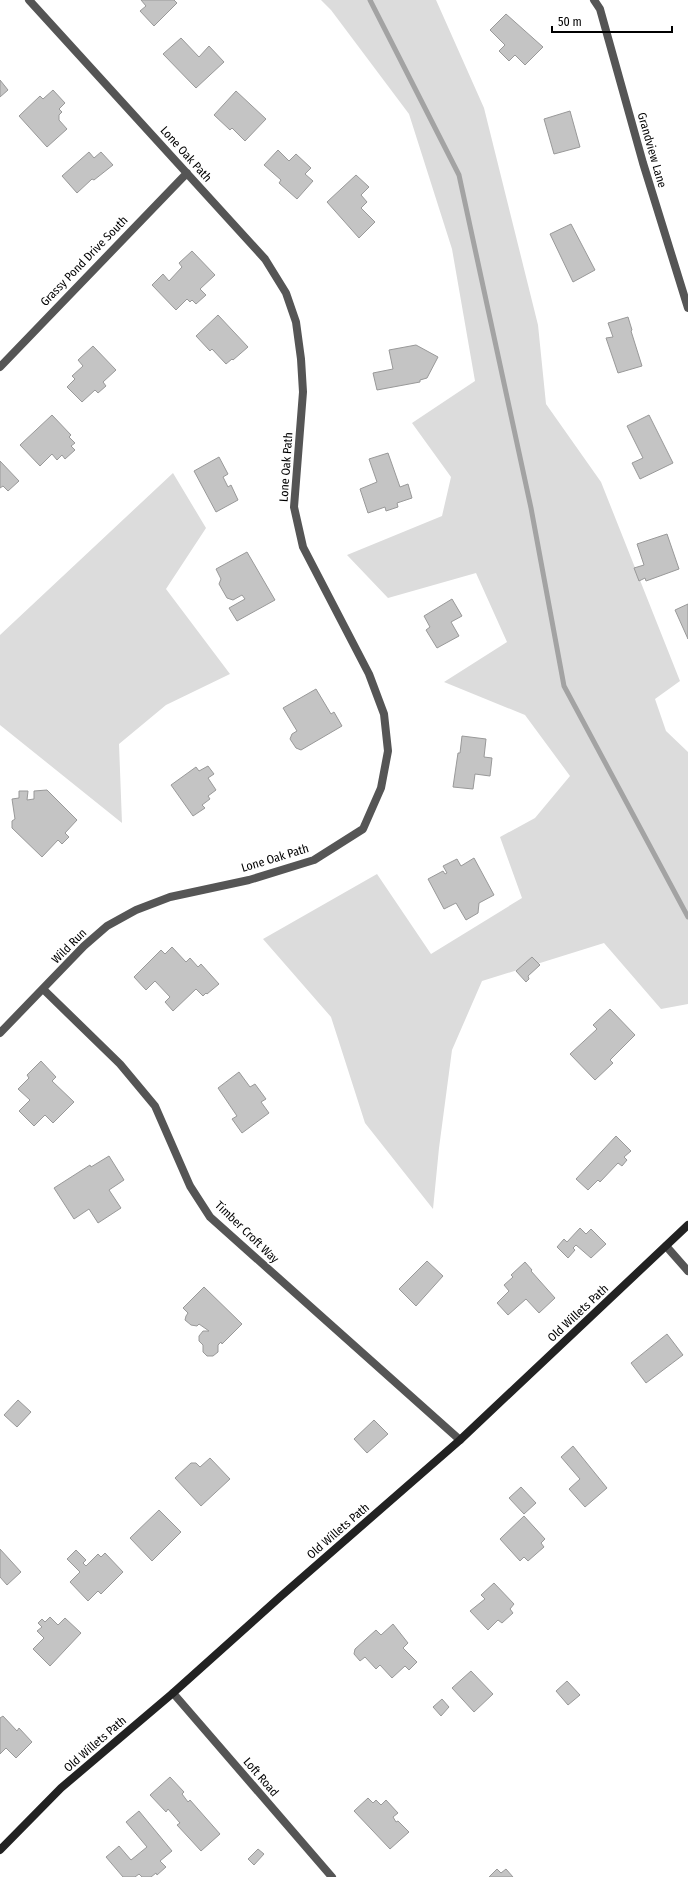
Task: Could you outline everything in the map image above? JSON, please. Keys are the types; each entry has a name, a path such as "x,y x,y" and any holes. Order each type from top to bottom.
{"main road":[{"name":"Old Willets Path","path":"0,1849 61,1788 173,1694 280,1597 460,1440 688,1225"}],"street":[{"name":"Lone Oak Path","path":"29,0 265,259 286,293 296,322 301,359 303,392 294,507 303,547 369,674 384,714 388,751 381,788 363,829 314,860 248,880 170,898"},
{"name":"Grandview Lane","path":"594,0 600,9 642,162 688,308"},
{"name":"Grassy Pond Drive South","path":"0,367 187,173"},
{"name":"Wild Run","path":"0,1033 84,946 107,926 136,910 170,898"},
{"name":"Timber Croft Way","path":"43,989 120,1064 155,1106 190,1186 210,1217 426,1412 460,1440"},
{"path":"666,1246 688,1271"},
{"name":"Loft Road","path":"173,1694 332,1877"}],"shaded area":[{"path":"321,0 436,0 484,108 538,325 546,404 601,482 680,681 655,699 666,731 688,752 688,1004 661,1009 604,943 482,981 452,1050 439,1148 433,1209 365,1123 331,1017 263,939 377,874 431,954 522,898 500,837 535,818 570,776 525,715 444,682 507,642 476,573 388,598 347,555 442,516 451,477 412,423 475,381 452,249 409,114 331,10"},
{"path":"173,473 206,528 166,589 230,674 166,705 119,744 122,823 0,725 0,635"}],"building":[{"path":"141,0 174,0 177,3 154,26 140,11 146,6"},
{"path":"506,14 543,47 525,65 515,55 509,61 499,51 505,45 490,30"},
{"path":"181,38 199,57 209,46 224,62 196,88 163,54"},
{"path":"0,80 8,90 0,97"},
{"path":"53,90 65,103 59,109 62,112 59,115 59,120 67,129 47,147 19,116 40,96 43,99"},
{"path":"236,91 266,119 245,141 232,128 230,130 214,115"},
{"path":"570,111 580,147 554,154 544,119"},
{"path":"278,150 289,161 296,154 311,168 305,174 313,181 297,199 279,183 281,180 264,165"},
{"path":"89,152 94,158 101,152 113,165 94,180 92,179 77,193 62,176"},
{"path":"356,175 369,187 361,195 367,202 361,208 375,222 359,238 327,202"},
{"path":"571,224 595,270 573,282 550,234"},
{"path":"192,251 215,275 200,289 206,295 196,304 192,300 190,302 187,299 176,310 152,285 163,274 169,281 182,267 179,263"},
{"path":"218,315 248,347 226,364 212,349 210,351 196,336"},
{"path":"628,317 642,366 618,373 606,338 613,337 608,323"},
{"path":"416,345 438,357 427,378 420,380 420,382 377,390 373,373 393,369 389,350"},
{"path":"93,346 116,370 103,382 106,386 98,393 95,390 82,402 67,387 75,379 72,376 83,366 78,360"},
{"path":"52,415 71,435 69,437 75,443 71,446 75,450 65,459 62,455 57,460 52,454 40,466 20,445"},
{"path":"649,415 673,463 640,479 632,463 643,458 627,426"},
{"path":"388,453 400,487 408,484 412,498 397,503 398,507 386,511 385,507 368,513 360,489 377,482 369,459"},
{"path":"219,457 228,474 223,477 228,487 231,485 238,500 216,512 194,471"},
{"path":"0,461 19,481 8,491 3,486 0,488"},
{"path":"667,534 679,569 646,581 645,578 639,581 634,568 644,565 637,544"},
{"path":"247,552 275,600 237,621 229,608 245,599 242,595 233,600 227,598 219,584 221,579 216,569"},
{"path":"452,599 462,616 451,622 459,636 437,648 426,630 430,627 424,616"},
{"path":"688,604 688,639 675,610"},
{"path":"316,689 331,714 334,712 342,726 301,750 296,748 290,739 292,734 297,731 283,708"},
{"path":"462,736 486,739 484,757 492,758 490,776 475,774 473,789 453,787"},
{"path":"208,766 214,774 208,778 216,790 208,796 210,799 202,805 205,808 193,816 171,785 196,767 199,771"},
{"path":"47,790 77,820 65,833 69,837 62,844 58,840 42,857 12,828 12,821 15,819 12,799 19,798 19,791 28,791 27,800 34,799 34,791"},
{"path":"474,858 494,895 479,903 478,913 466,920 456,903 444,909 428,879 443,871 445,874 447,873 443,866 457,859 461,866"},
{"path":"172,947 186,962 190,958 198,967 201,964 219,984 203,996 196,989 173,1011 165,1002 170,997 155,981 146,990 134,977 161,950 165,954"},
{"path":"532,957 540,965 528,976 529,979 526,982 516,971"},
{"path":"610,1009 635,1035 610,1060 613,1063 595,1080 570,1054 597,1029 593,1025"},
{"path":"41,1061 56,1077 52,1081 74,1102 53,1123 45,1115 34,1126 19,1111 30,1100 18,1089 29,1078 27,1075"},
{"path":"239,1072 250,1087 255,1084 266,1099 261,1102 269,1113 242,1133 232,1119 237,1116 218,1088"},
{"path":"616,1136 631,1151 624,1157 627,1160 622,1166 618,1163 600,1182 598,1180 588,1190 576,1179"},
{"path":"109,1156 124,1180 109,1190 121,1208 98,1223 89,1209 74,1219 54,1188 90,1165 91,1167"},
{"path":"580,1228 586,1234 591,1229 606,1244 591,1258 576,1245 573,1248 575,1250 568,1258 557,1247 564,1239 567,1242"},
{"path":"427,1261 443,1276 416,1306 399,1289"},
{"path":"525,1262 555,1298 539,1313 526,1299 508,1315 497,1303 509,1291 504,1285 513,1277 511,1275"},
{"path":"204,1287 242,1324 222,1344 221,1342 218,1345 218,1352 213,1356 207,1356 203,1352 203,1345 199,1341 199,1336 203,1331 209,1331 199,1324 197,1326 191,1325 185,1320 188,1313 183,1308"},
{"path":"667,1334 683,1355 646,1383 631,1363"},
{"path":"18,1400 31,1412 17,1427 4,1415"},
{"path":"374,1420 388,1434 367,1453 354,1439"},
{"path":"573,1446 607,1488 585,1507 569,1489 580,1479 561,1457"},
{"path":"210,1458 230,1479 201,1506 175,1478 191,1463 196,1463 200,1467"},
{"path":"521,1487 536,1503 524,1514 509,1498"},
{"path":"159,1510 181,1532 152,1561 130,1538"},
{"path":"524,1516 545,1539 541,1543 544,1547 528,1561 524,1557 520,1561 500,1539"},
{"path":"0,1549 21,1572 7,1585 0,1577"},
{"path":"76,1550 86,1560 83,1563 86,1566 98,1554 101,1557 105,1553 123,1572 101,1594 98,1591 88,1601 70,1582 80,1572 67,1559"},
{"path":"494,1583 514,1604 510,1609 513,1613 502,1623 498,1620 488,1630 470,1611 485,1599 481,1595"},
{"path":"50,1617 58,1625 65,1618 81,1633 50,1666 33,1649 44,1638 37,1631 42,1627 38,1623 42,1619 45,1622"},
{"path":"393,1624 408,1643 403,1648 417,1662 409,1670 405,1666 392,1678 380,1665 376,1669 365,1657 360,1661 354,1654 355,1649 376,1630 381,1635"},
{"path":"471,1671 493,1694 474,1712 452,1688"},
{"path":"567,1681 580,1695 568,1705 556,1691"},
{"path":"442,1699 449,1707 441,1716 433,1707"},
{"path":"3,1716 17,1731 19,1728 32,1742 16,1758 6,1748 0,1754 0,1718"},
{"path":"170,1777 184,1792 182,1794 188,1802 190,1800 220,1834 201,1851 177,1825 180,1823 168,1809 166,1812 150,1795"},
{"path":"368,1798 373,1803 376,1800 381,1805 386,1800 398,1813 393,1817 396,1822 398,1821 409,1832 390,1849 354,1811"},
{"path":"139,1811 172,1851 160,1861 166,1867 157,1875 156,1873 151,1877 142,1877 139,1874 135,1877 123,1877 106,1857 119,1846 131,1860 147,1847 126,1822"},
{"path":"258,1849 264,1854 254,1865 248,1859"},
{"path":"497,1869 501,1873 506,1869 513,1877 489,1877"}],"waterway":[{"path":"370,0 459,175 531,508 564,686 688,917"}]}
